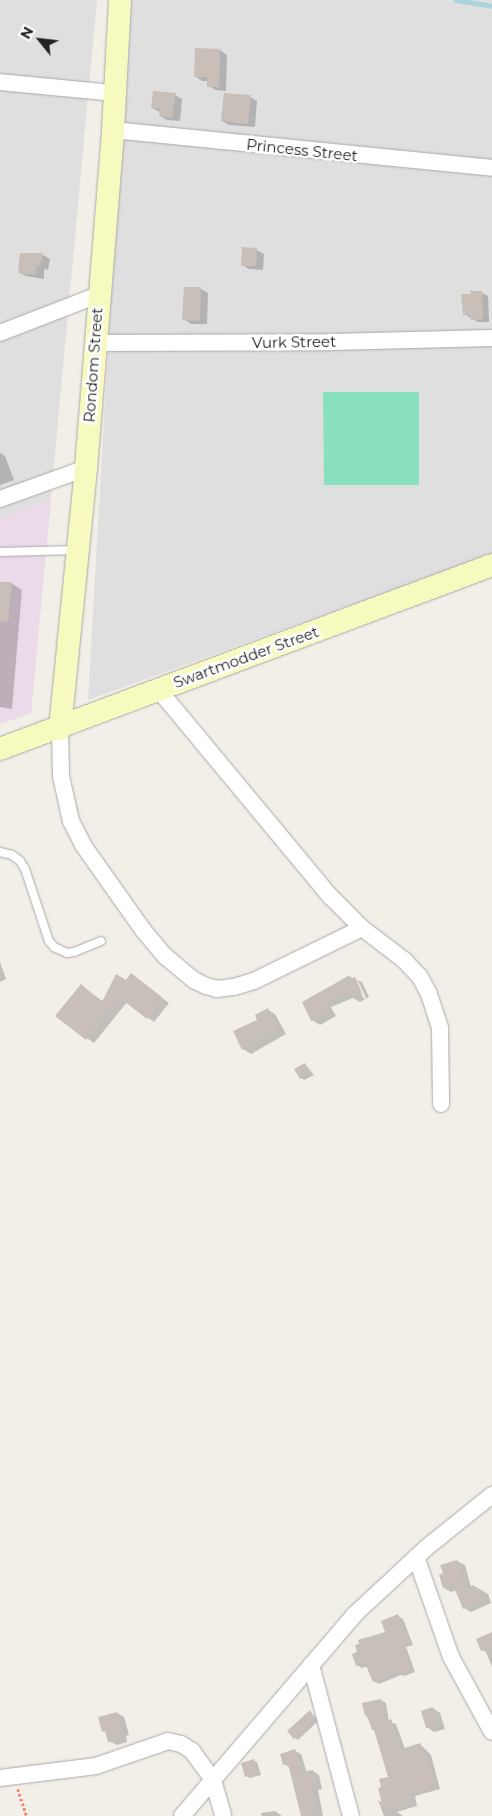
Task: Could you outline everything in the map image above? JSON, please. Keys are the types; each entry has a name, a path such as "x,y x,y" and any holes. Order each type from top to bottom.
{"street":[{"name":"Rondom Street","path":"60,729 86,468 98,295 113,130 120,0"},
{"path":"0,82 115,93"},
{"name":"Princess Street","path":"113,130 492,168"},
{"path":"0,333 98,295"},
{"name":"Vurk Street","path":"96,343 492,338"},
{"path":"0,499 86,468"},
{"name":"Swartmodder Street","path":"0,749 60,729 158,689 492,565"},
{"path":"66,675 76,693 96,714"},
{"path":"158,689 330,896 362,928 404,960 420,977 429,994 440,1028 441,1104"},
{"path":"60,729 61,776 72,821 83,845 143,930 164,956 194,980 217,989 234,987 254,981 362,928"},
{"path":"182,1816 354,1615 416,1557 492,1495"},
{"path":"416,1557 451,1657 492,1732"},
{"path":"311,1665 351,1816"},
{"path":"7,1777 96,1766 168,1741 181,1744 192,1751 213,1780 223,1816"}],"lane":[{"path":"0,552 78,550"},
{"path":"0,852 20,861 25,869 49,941 54,947 67,953 101,941"}],"path":[{"path":"7,1777 27,1816"}],"shaded area":[{"path":"0,0 97,0 31,713 0,724"},
{"path":"128,0 492,0 492,554 88,700"},
{"path":"51,499 31,713 0,724 0,518"}],"green space":[{"path":"323,392 419,392 419,485 324,485"}],"building":[{"path":"195,48 220,49 219,87 207,87 207,77 194,77"},
{"path":"153,91 176,93 172,118 159,116 160,109 151,108"},
{"path":"224,93 251,95 248,124 221,121"},
{"path":"242,247 257,248 256,266 241,266"},
{"path":"20,253 43,253 40,267 37,266 36,275 18,273"},
{"path":"184,287 201,287 200,321 182,320"},
{"path":"470,291 482,291 483,319 471,320 470,315 463,315 461,294 471,294"},
{"path":"0,582 12,582 8,622 0,621"},
{"path":"131,973 163,998 147,1019 120,998 86,1040 55,1016 81,984 102,1002 116,974 126,980"},
{"path":"350,975 351,978 355,977 362,993 351,998 349,992 325,1003 329,1012 311,1021 302,1002"},
{"path":"268,1008 279,1030 242,1050 233,1031 257,1020 255,1015"},
{"path":"305,1063 311,1074 300,1079 294,1069"},
{"path":"457,1560 466,1588 474,1585 476,1590 480,1589 485,1599 463,1609 453,1585 443,1588 439,1575 443,1573 440,1565"},
{"path":"398,1614 409,1642 402,1645 410,1670 398,1674 397,1672 373,1682 365,1663 356,1666 352,1654 357,1652 355,1645 359,1644 358,1640 385,1632 381,1621"},
{"path":"492,1632 492,1647 481,1651 476,1639"},
{"path":"381,1699 385,1722 391,1719 402,1749 420,1743 423,1752 426,1751 436,1787 410,1794 413,1803 384,1812 378,1788 381,1787 379,1779 388,1777 374,1730 372,1730 367,1715 365,1716 362,1703"},
{"path":"433,1707 438,1725 426,1728 421,1711"},
{"path":"310,1710 315,1719 294,1739 287,1731"},
{"path":"117,1712 123,1732 119,1733 121,1738 108,1742 105,1731 102,1732 98,1717"},
{"path":"295,1749 302,1772 313,1770 316,1785 312,1787 318,1813 301,1816 288,1764 283,1765 280,1754"},
{"path":"254,1759 258,1773 245,1777 241,1763"}],"waterway":[{"path":"456,0 492,6"}]}
